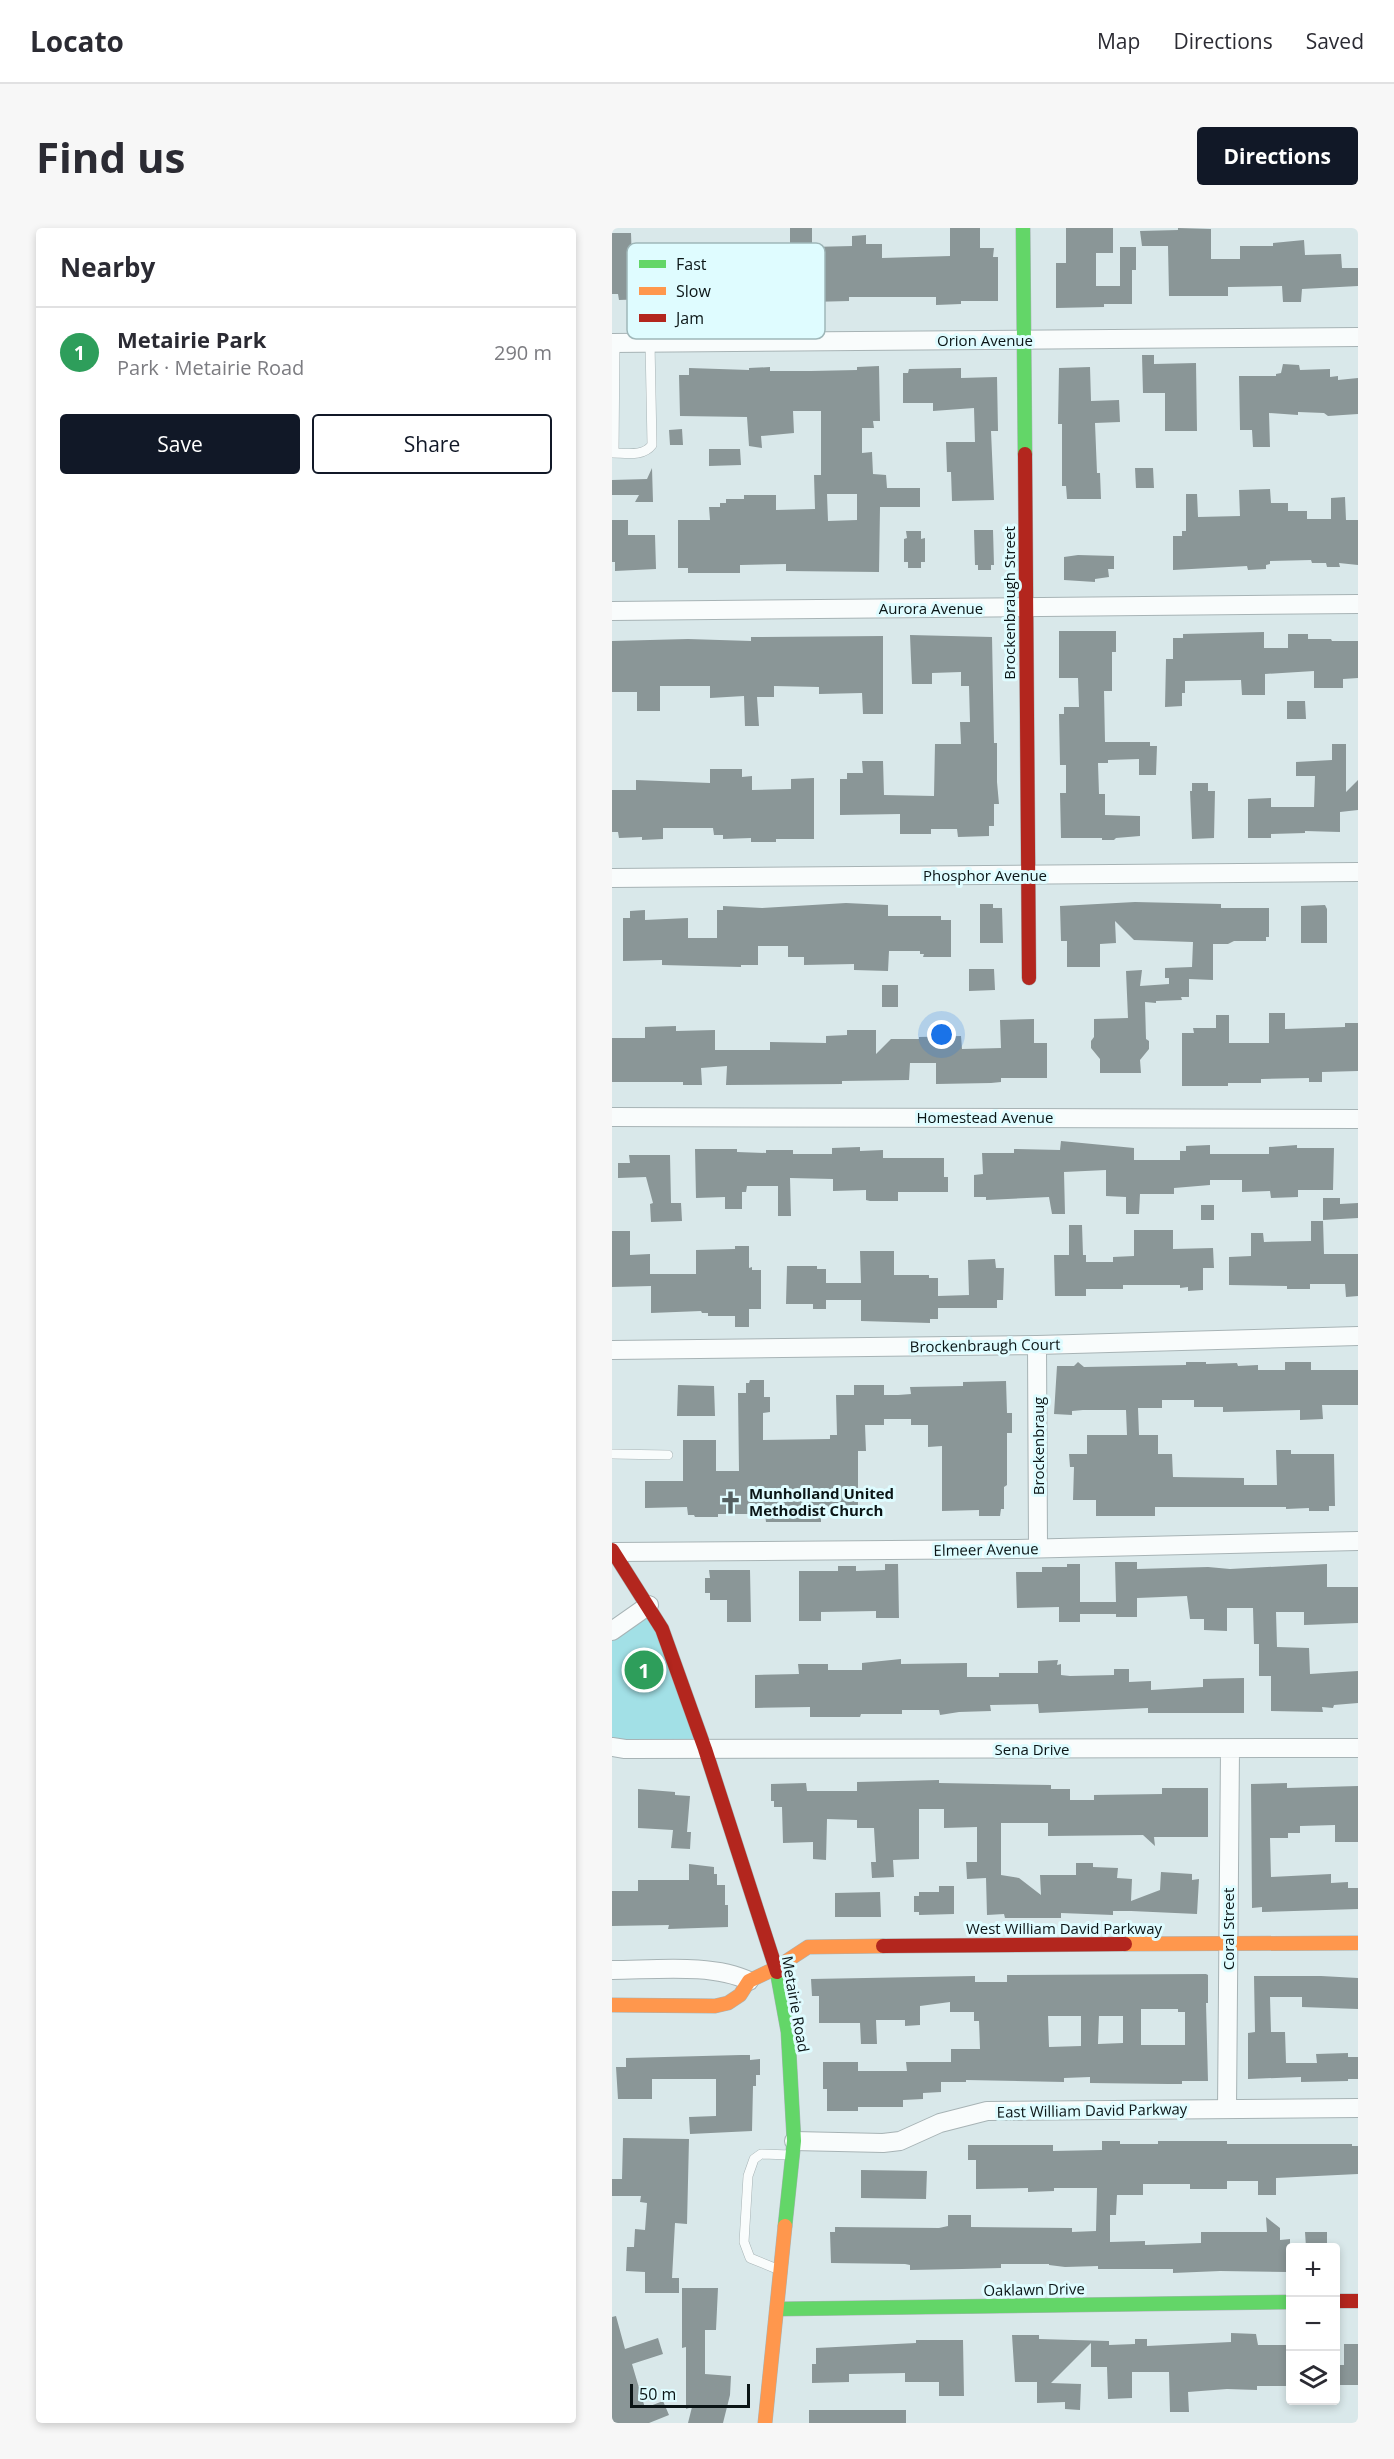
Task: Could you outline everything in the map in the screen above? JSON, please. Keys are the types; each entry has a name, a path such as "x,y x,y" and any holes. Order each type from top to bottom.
{"street":[{"name":"Brockenbraugh Street","path":"1023,228 1029,978"},
{"name":"Orion Avenue","path":"614,343 1358,337"},
{"name":"Aurora Avenue","path":"612,611 1358,604"},
{"name":"Phosphor Avenue","path":"612,878 1358,872"},
{"name":"Homestead Avenue","path":"612,1117 1358,1119"},
{"name":"Brockenbraugh Court","path":"612,1350 1037,1345 1358,1336"},
{"name":"Brockenbraug","path":"1037,1345 1038,1548"},
{"name":"Elmeer Avenue","path":"613,1551 1038,1548 1358,1541"},
{"name":"Metairie Road","path":"613,1551 663,1629 705,1749 776,1968 788,2032 794,2148 765,2423"},
{"path":"612,1631 649,1605"},
{"name":"Sena Drive","path":"612,1747 625,1749 1358,1748"},
{"name":"Coral Street","path":"1227,2109 1230,1749"},
{"name":"West William David Parkway","path":"612,2005 722,2004 741,1995 749,1981 776,1968 808,1947 964,1944 1358,1943"},
{"path":"612,1970 718,1970 736,1974 749,1981"},
{"name":"East William David Parkway","path":"794,2148 900,2141 940,2123 987,2112 1358,2108"},
{"path":"1340,2301 1358,2301"},
{"name":"Oaklawn Drive","path":"778,2309 1286,2302"}],"lane":[{"path":"614,343 613,453 640,453 648,450 652,445 650,343"},
{"path":"612,1454 668,1455"},
{"path":"781,2271 750,2258 744,2242 748,2176 754,2159 760,2154 794,2148"}],"shaded area":[{"path":"649,1605 705,1749 612,1746 612,1629"}],"building":[{"path":"790,228 812,228 812,243 790,243"},
{"path":"950,228 980,228 980,248 994,248 993,257 998,257 998,301 961,301 961,304 936,305 936,297 849,297 849,301 825,302 825,247 852,246 852,236 866,235 866,244 882,244 882,258 950,256"},
{"path":"1066,228 1113,228 1113,253 1096,253 1096,286 1120,286 1120,247 1136,247 1136,270 1132,270 1132,304 1056,308 1056,263 1066,263"},
{"path":"1178,228 1211,229 1211,259 1240,259 1240,246 1273,246 1273,243 1304,240 1305,255 1341,254 1342,268 1358,268 1358,286 1302,289 1301,302 1283,302 1282,286 1228,287 1228,296 1169,296 1168,246 1142,246 1140,231 1178,230"},
{"path":"612,233 631,233 631,243 627,243 627,300 619,300 618,294 612,294"},
{"path":"1142,355 1154,355 1154,364 1196,363 1197,431 1165,431 1165,393 1143,393"},
{"path":"1283,364 1299,365 1300,370 1330,369 1330,377 1338,376 1338,380 1358,378 1358,414 1328,416 1324,413 1298,412 1298,415 1269,413 1270,447 1253,447 1252,430 1240,430 1239,376 1276,376 1281,373"},
{"path":"879,366 880,421 873,421 874,428 862,428 862,453 872,452 873,474 886,475 887,488 920,488 920,507 880,507 879,572 786,571 786,564 740,565 740,573 688,573 688,568 678,568 678,520 710,520 709,507 720,507 720,503 726,503 726,499 744,499 744,495 776,495 776,510 815,509 814,475 821,475 821,411 793,411 794,433 761,436 762,448 749,446 747,417 680,416 679,375 689,375 689,368 749,370 749,368 770,367 770,371 811,371 857,370 857,367","holes":["827,494 857,494 857,520 828,521"]},
{"path":"1090,367 1091,401 1119,400 1120,422 1095,423 1097,473 1100,473 1101,499 1067,499 1066,486 1062,486 1062,424 1058,424 1059,368"},
{"path":"961,368 961,378 997,377 998,431 991,431 994,500 952,501 951,472 947,472 946,442 975,442 974,408 933,411 933,403 903,403 903,373 908,373 909,369"},
{"path":"682,429 683,445 670,445 669,430"},
{"path":"709,449 740,449 741,465 709,466"},
{"path":"652,468 653,502 635,502 639,495 612,495 612,480 647,479"},
{"path":"1135,468 1153,468 1154,488 1136,488"},
{"path":"1270,489 1271,503 1288,503 1288,511 1307,511 1307,519 1331,519 1331,498 1345,497 1346,520 1358,520 1358,565 1339,563 1340,567 1327,567 1326,563 1312,563 1311,560 1270,561 1266,569 1248,570 1247,566 1173,570 1173,536 1182,536 1182,531 1186,531 1186,494 1197,494 1198,517 1240,516 1239,490"},
{"path":"612,520 628,520 628,535 655,535 656,569 615,571 615,562 612,562"},
{"path":"974,530 993,530 994,565 991,565 991,570 978,570 978,565 975,565"},
{"path":"906,531 921,531 921,539 925,538 925,562 921,562 921,568 908,568 908,562 904,562"},
{"path":"1114,556 1114,569 1108,569 1109,577 1095,579 1095,582 1064,580 1064,557"},
{"path":"1059,631 1116,631 1116,652 1112,652 1112,691 1104,691 1105,742 1150,742 1150,746 1157,746 1156,775 1139,775 1139,759 1108,760 1108,763 1098,763 1099,794 1105,794 1105,815 1140,816 1140,836 1114,840 1061,838 1060,793 1066,793 1066,765 1060,765 1059,714 1064,714 1064,707 1079,707 1078,678 1059,678"},
{"path":"1264,632 1264,648 1288,648 1288,634 1308,634 1308,639 1358,641 1358,678 1343,679 1343,688 1314,688 1314,671 1265,674 1265,695 1242,695 1241,680 1185,681 1182,706 1165,707 1166,659 1173,659 1173,638 1183,638 1183,634"},
{"path":"910,635 992,637 994,743 997,743 999,804 994,804 994,826 989,826 989,836 958,837 957,829 931,829 931,834 900,834 900,814 840,815 840,779 847,779 847,773 863,773 862,761 883,761 884,795 934,796 935,744 961,744 960,722 970,722 969,686 961,686 961,672 932,673 932,684 912,684"},
{"path":"883,636 883,714 863,714 862,693 819,694 819,687 774,686 774,697 757,697 759,726 745,726 744,696 710,698 710,686 660,686 660,711 637,711 637,692 612,692 612,641 688,639 751,641 751,637"},
{"path":"1287,701 1305,701 1306,719 1287,719"},
{"path":"1332,744 1346,744 1346,792 1358,780 1358,810 1340,812 1340,832 1305,831 1305,833 1271,834 1271,838 1248,838 1248,799 1271,798 1271,807 1314,807 1315,776 1296,776 1296,762 1332,760"},
{"path":"710,769 742,769 742,777 752,776 752,790 791,789 791,779 814,778 814,839 776,839 776,842 751,842 751,838 723,839 723,835 714,835 713,828 663,828 663,839 642,840 642,837 619,838 618,832 612,832 612,790 636,790 636,780 710,783"},
{"path":"1192,783 1208,783 1208,791 1215,791 1214,838 1192,839 1190,791 1192,791"},
{"path":"1135,902 1221,904 1221,908 1269,908 1269,937 1266,937 1266,941 1234,941 1228,944 1213,944 1213,980 1189,979 1189,997 1181,997 1182,1000 1145,1002 1146,1039 1149,1041 1149,1049 1140,1060 1141,1073 1100,1073 1100,1059 1091,1048 1091,1041 1094,1037 1094,1019 1128,1018 1126,971 1142,970 1140,986 1169,984 1169,978 1165,978 1165,968 1192,967 1193,942 1134,940 1115,921 1116,943 1100,944 1100,967 1067,967 1067,941 1061,941 1060,906"},
{"path":"846,903 888,905 888,916 941,916 941,920 951,920 951,957 923,957 924,954 920,954 920,951 889,951 888,971 854,970 854,964 804,965 804,957 788,957 788,946 758,946 758,965 741,965 741,967 662,965 662,960 623,961 623,918 630,918 630,911 645,910 645,920 688,918 688,938 717,938 717,910 723,910 723,906 762,908"},
{"path":"980,904 993,904 993,908 1002,908 1003,943 980,943"},
{"path":"1325,905 1327,943 1301,943 1301,906"},
{"path":"969,969 994,969 995,990 969,991"},
{"path":"882,985 898,985 898,1007 882,1007"},
{"path":"1269,1013 1285,1013 1285,1029 1345,1027 1345,1023 1358,1023 1358,1071 1322,1072 1322,1082 1309,1082 1309,1078 1261,1079 1261,1083 1228,1083 1228,1086 1182,1086 1182,1033 1194,1033 1193,1028 1216,1028 1216,1015 1229,1015 1229,1043 1269,1043"},
{"path":"1034,1019 1034,1043 1047,1043 1047,1078 1001,1078 1001,1082 991,1083 936,1084 936,1063 910,1063 909,1080 842,1081 842,1084 726,1085 727,1066 701,1068 702,1085 683,1085 683,1082 612,1082 612,1038 645,1038 645,1027 676,1026 676,1031 715,1030 715,1050 770,1050 770,1042 826,1043 826,1036 847,1035 847,1030 876,1030 876,1054 891,1039 919,1039 919,1037 961,1036 962,1049 1001,1048 1000,1020"},
{"path":"1061,1141 1134,1148 1134,1160 1180,1160 1180,1151 1186,1151 1186,1146 1210,1145 1210,1154 1269,1154 1269,1147 1297,1145 1297,1148 1334,1148 1333,1190 1298,1190 1298,1197 1271,1198 1270,1191 1242,1192 1242,1180 1210,1180 1210,1185 1174,1188 1174,1194 1140,1194 1139,1214 1126,1214 1126,1197 1106,1196 1106,1170 1064,1172 1065,1214 1052,1214 1049,1197 986,1200 986,1197 974,1197 974,1175 983,1174 982,1153 1014,1153 1014,1149 1060,1150"},
{"path":"860,1147 860,1151 883,1150 883,1158 944,1158 944,1177 948,1177 948,1192 898,1192 898,1201 870,1201 866,1200 866,1190 833,1191 833,1179 790,1178 791,1216 778,1216 778,1186 747,1186 746,1192 742,1192 742,1209 725,1209 725,1197 696,1198 695,1149 737,1149 737,1152 766,1153 766,1150 793,1150 793,1154 832,1154 832,1148"},
{"path":"629,1155 670,1155 671,1203 681,1203 682,1221 651,1222 650,1204 653,1203 646,1177 618,1178 618,1163 630,1163"},
{"path":"1323,1198 1340,1198 1340,1204 1358,1203 1358,1218 1323,1220"},
{"path":"1201,1205 1214,1205 1214,1220 1201,1220"},
{"path":"1311,1221 1323,1221 1324,1254 1358,1254 1358,1296 1346,1297 1345,1284 1310,1284 1310,1289 1287,1289 1287,1286 1229,1285 1229,1257 1251,1256 1251,1233 1263,1233 1264,1242 1311,1241"},
{"path":"1069,1225 1082,1225 1083,1255 1086,1255 1086,1262 1113,1262 1113,1257 1134,1256 1134,1230 1173,1230 1173,1249 1213,1248 1214,1268 1203,1268 1203,1290 1188,1291 1188,1287 1180,1288 1180,1285 1123,1285 1123,1289 1086,1289 1086,1296 1055,1296 1054,1255 1069,1255"},
{"path":"612,1231 630,1231 630,1255 650,1254 650,1274 696,1274 696,1250 735,1249 735,1246 749,1246 749,1268 761,1270 761,1309 749,1309 749,1327 735,1327 735,1316 708,1316 708,1313 701,1311 651,1313 651,1286 612,1287"},
{"path":"860,1251 894,1251 894,1275 929,1275 929,1278 938,1278 938,1296 969,1295 968,1260 995,1259 996,1268 1004,1268 1003,1300 997,1300 997,1308 938,1308 938,1319 930,1319 930,1323 861,1321 861,1300 826,1300 826,1309 813,1309 813,1304 786,1304 787,1266 817,1266 817,1269 826,1269 826,1283 861,1283"},
{"path":"1078,1362 1084,1367 1186,1365 1186,1362 1237,1363 1238,1366 1258,1365 1258,1370 1285,1370 1285,1362 1311,1362 1311,1370 1358,1370 1358,1405 1322,1405 1323,1419 1300,1420 1300,1410 1223,1412 1223,1407 1194,1407 1194,1400 1162,1400 1162,1408 1138,1408 1139,1435 1158,1435 1158,1454 1172,1454 1173,1477 1244,1478 1244,1485 1277,1485 1276,1450 1291,1450 1291,1454 1334,1454 1335,1506 1329,1506 1329,1511 1309,1511 1309,1508 1286,1509 1286,1507 1155,1507 1155,1516 1096,1516 1096,1500 1073,1500 1074,1467 1070,1467 1069,1454 1087,1454 1087,1435 1127,1435 1126,1410 1083,1410 1072,1411 1072,1415 1054,1414 1057,1366 1074,1366"},
{"path":"750,1380 764,1380 764,1397 770,1397 770,1412 763,1413 763,1440 830,1439 830,1435 837,1435 836,1395 854,1395 854,1385 884,1385 884,1395 898,1395 911,1394 910,1387 963,1386 963,1382 1006,1381 1007,1413 1012,1413 1012,1433 1007,1433 1007,1485 1004,1487 1004,1509 1001,1509 1000,1516 979,1516 979,1510 942,1511 942,1446 928,1447 928,1425 911,1425 911,1419 884,1419 884,1425 865,1425 866,1451 858,1451 858,1516 821,1516 821,1522 766,1522 765,1514 718,1514 718,1517 695,1517 688,1515 687,1507 645,1508 645,1481 683,1481 683,1440 716,1440 716,1471 739,1471 738,1393 746,1393 746,1383"},
{"path":"678,1385 714,1386 715,1416 677,1416"},
{"path":"1115,1562 1137,1562 1137,1569 1208,1567 1230,1569 1327,1564 1327,1587 1358,1587 1358,1623 1304,1625 1304,1612 1276,1612 1277,1647 1309,1648 1310,1674 1358,1671 1358,1703 1334,1705 1333,1708 1322,1707 1323,1712 1271,1711 1271,1676 1259,1676 1259,1644 1254,1644 1253,1608 1227,1608 1227,1631 1204,1630 1204,1619 1190,1619 1187,1596 1137,1598 1137,1617 1116,1617 1116,1614 1080,1614 1080,1622 1059,1622 1059,1607 1017,1608 1016,1572 1042,1572 1042,1567 1067,1567 1067,1564 1080,1564 1080,1602 1116,1602"},
{"path":"885,1564 898,1564 899,1618 876,1618 876,1611 821,1612 821,1621 799,1621 799,1571 838,1571 838,1566 856,1566 856,1571 885,1570"},
{"path":"709,1570 750,1570 751,1622 727,1622 727,1600 710,1600 710,1593 705,1593 705,1578 710,1578"},
{"path":"901,1659 901,1664 967,1663 967,1677 999,1677 999,1673 1038,1673 1038,1661 1058,1660 1057,1665 1061,1664 1061,1675 1114,1675 1114,1669 1129,1669 1129,1682 1151,1681 1151,1690 1203,1687 1203,1679 1244,1678 1244,1713 1148,1713 1148,1708 1039,1713 1038,1704 990,1705 991,1711 940,1715 939,1710 902,1710 902,1714 810,1717 810,1707 755,1708 755,1675 799,1674 798,1664 828,1664 828,1670 862,1670 862,1663"},
{"path":"939,1780 939,1783 1051,1785 1051,1789 1070,1789 1070,1800 1094,1800 1094,1795 1162,1794 1162,1788 1208,1788 1208,1837 1154,1837 1155,1846 1143,1835 1048,1836 1048,1823 1001,1823 1001,1875 1019,1878 1041,1895 1040,1875 1076,1875 1076,1863 1093,1863 1093,1867 1118,1868 1117,1878 1132,1879 1131,1901 1160,1890 1161,1872 1192,1874 1192,1880 1199,1879 1197,1914 1113,1911 1113,1915 1061,1913 1061,1918 1005,1918 1004,1914 987,1915 986,1878 967,1879 966,1862 977,1862 977,1827 944,1828 944,1809 919,1809 919,1859 893,1860 894,1877 872,1878 871,1862 876,1862 874,1828 857,1828 857,1820 827,1819 826,1860 813,1859 813,1842 783,1843 782,1807 774,1807 774,1801 771,1801 771,1784 806,1783 807,1791 857,1791 857,1782"},
{"path":"1287,1783 1287,1788 1358,1786 1358,1842 1335,1842 1335,1825 1300,1826 1300,1833 1288,1833 1288,1838 1270,1838 1271,1877 1331,1874 1331,1883 1348,1882 1348,1888 1358,1888 1358,1909 1262,1912 1262,1907 1252,1908 1251,1784"},
{"path":"638,1789 675,1792 675,1795 690,1796 687,1832 691,1832 690,1849 671,1848 673,1830 638,1828"},
{"path":"689,1864 714,1867 714,1874 717,1874 717,1885 725,1885 728,1927 668,1929 669,1925 612,1926 612,1891 638,1891 638,1880 689,1880"},
{"path":"939,1886 954,1886 954,1914 919,1915 919,1912 914,1912 914,1896 919,1896 919,1892 939,1892"},
{"path":"880,1892 881,1917 835,1917 835,1893"},
{"path":"1007,1975 1208,1975 1208,2003 1206,2003 1208,2081 1182,2081 1182,2084 1090,2083 1090,2077 1064,2078 1064,2082 966,2080 966,2082 941,2082 941,2092 923,2093 923,2099 903,2100 903,2107 858,2107 858,2111 827,2111 827,2089 823,2089 823,2062 858,2062 858,2071 907,2071 906,2062 951,2062 951,2049 980,2049 979,2021 974,2021 974,2012 950,2012 950,2002 920,2006 920,2025 905,2026 905,2020 876,2020 877,2044 861,2044 860,2023 819,2023 819,1996 812,1996 811,1979 975,1976 975,1982 1007,1982","holes":["1141,2009 1178,2009 1178,2012 1185,2012 1185,2045 1141,2045","1048,2016 1081,2016 1081,2046 1049,2047","1099,2016 1123,2016 1123,2043 1098,2044"]},
{"path":"1254,1976 1358,1978 1358,2009 1302,2007 1302,1997 1270,1997 1271,2032 1285,2032 1286,2063 1317,2063 1316,2054 1348,2053 1348,2057 1358,2057 1358,2079 1301,2082 1301,2077 1248,2079 1248,2033 1255,2032"},
{"path":"750,2055 750,2060 760,2059 760,2075 756,2075 756,2086 753,2086 752,2131 690,2134 689,2117 716,2116 716,2079 652,2079 652,2099 618,2099 616,2067 626,2067 626,2058"},
{"path":"623,2138 689,2139 687,2224 675,2223 672,2278 679,2278 679,2293 645,2293 645,2272 626,2271 627,2247 634,2247 635,2229 645,2230 647,2203 640,2202 641,2196 612,2196 612,2179 622,2179"},
{"path":"1102,2141 1120,2141 1120,2144 1158,2144 1158,2141 1227,2141 1227,2144 1352,2144 1352,2146 1358,2146 1358,2174 1276,2178 1276,2195 1258,2195 1258,2181 1227,2181 1227,2189 1190,2189 1190,2184 1143,2184 1143,2195 1117,2195 1116,2215 1110,2215 1110,2242 1145,2241 1145,2245 1201,2243 1201,2232 1267,2232 1266,2217 1280,2228 1280,2240 1290,2239 1290,2243 1286,2243 1286,2272 1173,2273 1173,2269 1098,2269 1098,2266 1065,2267 1049,2264 1001,2264 1001,2268 910,2270 910,2265 905,2264 831,2263 830,2232 835,2232 835,2227 939,2228 948,2226 948,2215 971,2215 971,2227 1072,2228 1072,2232 1096,2231 1097,2188 1054,2188 1054,2191 1028,2192 1028,2188 976,2189 976,2160 968,2160 968,2145 1053,2145 1053,2151 1102,2150"},
{"path":"861,2170 927,2171 926,2199 861,2198"},
{"path":"1305,2232 1327,2232 1327,2243 1306,2243"},
{"path":"682,2288 718,2288 716,2330 705,2330 705,2374 731,2376 730,2395 723,2423 688,2423 692,2407 686,2409 686,2347 682,2348"},
{"path":"616,2316 625,2349 658,2338 663,2354 632,2364 645,2408 663,2401 669,2415 649,2423 612,2423 612,2317"},
{"path":"1231,2333 1256,2334 1258,2345 1286,2345 1286,2386 1257,2386 1257,2390 1227,2389 1188,2392 1189,2412 1170,2412 1169,2372 1132,2372 1132,2398 1108,2399 1107,2367 1091,2367 1091,2343 1051,2383 1081,2384 1080,2410 1065,2409 1065,2402 1037,2403 1037,2382 1015,2382 1012,2335 1039,2335 1039,2339 1109,2341 1109,2345 1135,2344 1135,2339 1147,2339 1147,2346 1231,2342"},
{"path":"916,2340 963,2340 964,2396 939,2396 939,2382 905,2382 905,2373 849,2374 849,2382 812,2383 812,2364 816,2364 816,2348 916,2343"},
{"path":"1344,2344 1358,2344 1358,2385 1340,2385 1340,2365 1344,2365"},
{"path":"809,2410 906,2410 906,2423 809,2423"}],"traffic: fast":[{"path":"1023,228 1025,454"},
{"path":"777,1972 788,2032 794,2141 785,2226"},
{"path":"778,2309 1286,2302"}],"traffic: slow":[{"path":"1125,1944 1358,1943"},
{"path":"612,2005 715,2006 728,2003 740,1995 749,1981 776,1968 808,1947 883,1946"},
{"path":"765,2423 785,2226"}],"traffic: jam":[{"path":"1025,454 1029,978"},
{"path":"612,1550 662,1629 705,1749 777,1972"},
{"path":"883,1946 1125,1944"},
{"path":"1340,2301 1358,2301"}],"place":[{"name":"Munholland United Methodist Church","path":"731,1502"},
{"name":"Metairie Park","path":"644,1670"}]}
